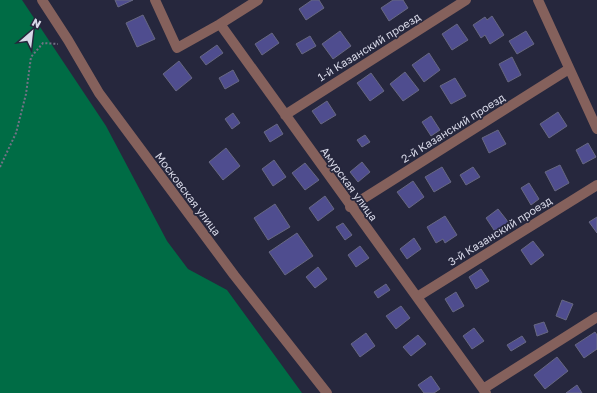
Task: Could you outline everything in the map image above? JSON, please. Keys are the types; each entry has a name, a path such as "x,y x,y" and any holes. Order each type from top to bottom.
{"street":[{"name":"Московская улица","path":"42,0 68,40 99,93 234,275 327,393"},
{"path":"156,0 177,48 220,24 258,0"},
{"name":"1-й Казанский проезд","path":"285,115 466,0"},
{"path":"538,0 597,129"},
{"name":"Амурская улица","path":"220,24 350,207 484,391"},
{"name":"2-й Казанский проезд","path":"350,207 569,69"},
{"name":"3-й Казанский проезд","path":"417,297 597,185"},
{"path":"484,391 597,317"}],"path":[{"path":"0,167 16,133 26,94 30,57 43,43 62,44 68,40"}],"green space":[{"path":"0,0 22,0 106,126 167,241 188,269 227,290 302,393 0,393"}],"building":[{"path":"115,0 133,0 118,7"},
{"path":"312,0 319,0 324,8 306,20 299,9"},
{"path":"393,0 403,0 408,8 389,21 381,8"},
{"path":"143,15 155,39 137,47 126,23"},
{"path":"492,16 504,35 490,44 485,35 481,38 473,25 485,17 487,20"},
{"path":"457,24 468,40 452,50 442,34"},
{"path":"340,31 351,46 333,59 322,44"},
{"path":"526,31 534,44 517,54 509,41"},
{"path":"272,33 279,43 262,55 255,44"},
{"path":"310,36 316,46 302,54 296,44"},
{"path":"217,45 223,53 206,65 200,57"},
{"path":"429,53 440,70 424,82 412,65"},
{"path":"512,57 521,75 508,82 499,64"},
{"path":"179,61 192,78 176,91 163,74"},
{"path":"233,70 239,81 225,89 219,78"},
{"path":"405,72 419,90 403,101 390,84"},
{"path":"371,73 384,91 370,101 357,83"},
{"path":"455,78 466,96 451,104 440,86"},
{"path":"327,101 336,115 321,124 312,111"},
{"path":"558,112 567,126 549,138 540,124"},
{"path":"233,113 240,123 232,129 225,119"},
{"path":"431,116 440,130 431,136 422,122"},
{"path":"277,124 283,134 270,142 264,132"},
{"path":"498,130 506,144 489,153 482,138"},
{"path":"365,135 370,142 362,147 357,140"},
{"path":"588,143 596,157 583,164 576,150"},
{"path":"226,148 240,166 223,180 209,162"},
{"path":"274,160 286,177 273,186 262,169"},
{"path":"362,162 370,172 358,182 350,172"},
{"path":"305,163 319,180 305,190 292,173"},
{"path":"560,165 569,183 555,191 545,172"},
{"path":"442,167 451,182 434,192 425,177"},
{"path":"473,167 480,177 466,185 460,175"},
{"path":"413,181 424,197 409,208 397,192"},
{"path":"529,183 539,199 531,205 521,188"},
{"path":"325,196 334,209 318,221 309,208"},
{"path":"275,204 290,227 268,240 254,218"},
{"path":"498,209 509,223 496,233 486,218"},
{"path":"445,216 457,235 445,243 443,239 436,243 427,227"},
{"path":"597,217 597,233 589,222"},
{"path":"343,223 352,235 345,240 336,227"},
{"path":"297,233 313,256 285,275 269,252"},
{"path":"414,238 421,249 407,259 400,249"},
{"path":"533,241 544,255 531,265 521,250"},
{"path":"360,246 369,258 356,267 348,255"},
{"path":"318,267 327,279 315,288 306,277"},
{"path":"481,269 489,281 476,289 469,277"},
{"path":"386,284 390,290 378,298 374,292"},
{"path":"456,292 464,306 453,312 445,299"},
{"path":"562,300 573,304 566,320 556,316"},
{"path":"401,306 410,318 396,329 386,316"},
{"path":"544,322 548,332 537,336 534,325"},
{"path":"474,328 484,341 472,349 463,336"},
{"path":"595,332 597,335 597,349 584,358 575,345"},
{"path":"366,333 375,346 360,357 351,344"},
{"path":"418,335 426,344 411,356 403,347"},
{"path":"522,336 526,342 511,351 507,345"},
{"path":"557,357 568,371 545,389 534,375"},
{"path":"431,376 440,389 434,393 424,393 418,385"},
{"path":"577,385 582,393 566,393"}]}
